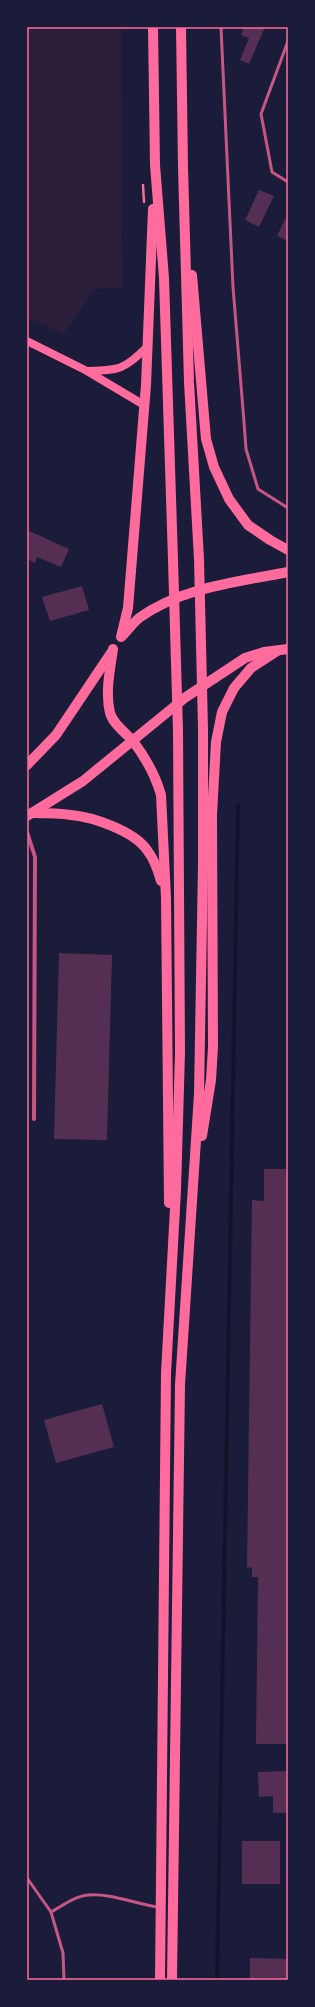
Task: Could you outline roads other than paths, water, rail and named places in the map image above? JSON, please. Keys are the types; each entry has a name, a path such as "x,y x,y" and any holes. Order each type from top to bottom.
{"main road":[{"path":"121,637 128,608 144,405 155,165 153,27"},
{"path":"172,1980 180,1384 192,1202 201,1027 203,729 199,559 189,382 181,27"},
{"path":"155,165 164,278 178,731 180,1052 176,1190 166,1381 160,1980"},
{"path":"183,167 206,439 214,467 229,499 248,525 288,550"},
{"path":"27,341 87,370 144,405"},
{"path":"87,370 115,370 127,366 147,347"},
{"path":"27,765 56,735 121,637 138,619 161,604 194,591 288,572"},
{"path":"113,649 108,694 110,714 132,741 158,784 160,796 166,898 170,1295"},
{"path":"30,815 83,781 186,697 245,658 264,652 288,649"},
{"path":"192,1202 211,1080 213,1047 212,815 216,742 222,712 234,688 251,668 277,651"},
{"path":"30,815 71,814 126,832 147,849 157,867 166,898"}],"street":[{"path":"27,832 34,857 34,1119"}],"lane":[{"path":"221,27 233,287 246,449 258,489 288,508"},
{"path":"288,41 261,114 272,172 288,182"},
{"path":"27,1878 51,1912 63,1953 64,1980"},
{"path":"51,1912 78,1897 87,1895 101,1895 160,1907"}],"waterway":[{"path":"217,1980 238,806"}]}
